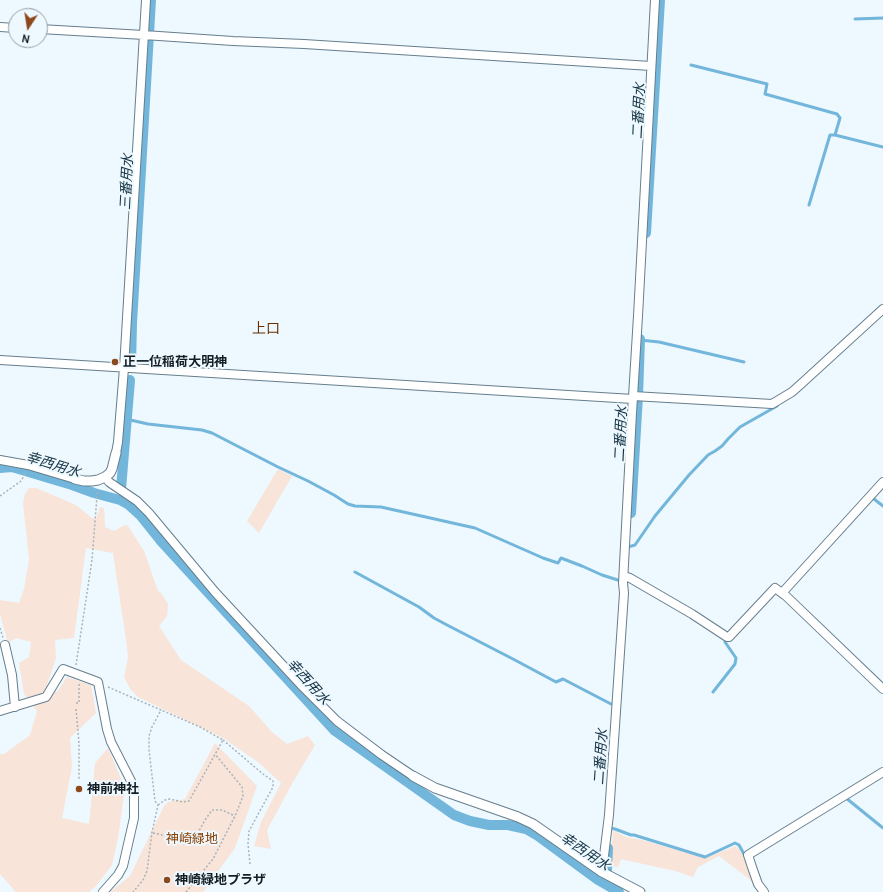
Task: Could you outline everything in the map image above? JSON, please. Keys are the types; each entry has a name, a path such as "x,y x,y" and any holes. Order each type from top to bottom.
{"street":[{"path":"0,460 28,465 75,479 92,481 105,477 112,469 118,442 124,368 148,35 146,0"},
{"path":"602,872 609,807 636,397 655,0"},
{"path":"48,29 651,66"},
{"path":"0,360 772,404 792,392 883,309"},
{"path":"105,477 109,482 137,501 149,513 215,592 337,722 412,776 435,788 497,808 533,824 602,872 640,892"},
{"path":"782,593 883,482"},
{"path":"624,576 692,614 727,637 729,637 775,588 883,689"},
{"path":"5,645 12,675 15,707"},
{"path":"0,712 46,697 63,669 98,682 111,742 131,781 134,791 134,818 122,866 118,875 103,892"},
{"path":"764,892 758,884 748,855 883,772"}],"path":[{"path":"0,496 21,481 26,474"},
{"path":"75,673 92,560 98,492"},
{"path":"98,682 200,727 223,740 272,781 273,787 249,831 248,844 250,864"},
{"path":"76,703 79,703 79,689"},
{"path":"76,709 79,743 79,779"},
{"path":"158,805 155,801 149,750 149,736 161,710"},
{"path":"133,892 143,880 147,871 152,832 158,805 168,799 183,802 189,801 223,740"},
{"path":"186,892 212,862 235,816 243,796 242,787 215,754"},
{"path":"152,832 190,840 196,838 212,810 222,810 235,816"}],"green space":[{"path":"278,469 292,476 259,533 247,521"},
{"path":"29,488 36,488 76,505 92,518 96,519 100,507 104,508 105,527 114,531 125,525 128,526 144,551 158,591 168,604 167,616 159,626 181,660 249,706 272,732 287,744 308,736 315,745 267,830 271,849 254,846 261,822 281,783 258,762 223,738 138,697 131,690 124,677 128,657 113,553 86,548 74,638 55,640 56,658 47,685 57,692 67,677 91,685 96,713 70,738 72,767 62,818 89,824 95,763 108,748 125,788 118,838 112,865 96,886 89,892 16,892 0,874 0,754 4,754 30,735 37,711 24,694 19,663 29,657 31,642 16,638 8,643 0,614 0,600 19,603 24,589 29,559 23,503 25,494"},
{"name":"神崎緑地","path":"215,743 257,786 235,848 203,892 110,892 130,876 164,806 168,802 185,799"},
{"path":"613,830 626,837 642,840 705,858 736,846 745,858 748,872 754,882 753,883 719,856 698,867 693,877 675,871 621,859 618,867 610,866"}],"waterway":[{"name":"三番用水","path":"131,366 132,323 151,0"},
{"name":"二番用水","path":"646,233 660,0"},
{"path":"855,19 883,18"},
{"path":"691,65 767,84 765,94 837,114 840,118 835,135"},
{"path":"809,205 830,135 883,147"},
{"name":"二番用水","path":"631,513 640,339"},
{"path":"640,340 659,342 744,362"},
{"name":"三番用水","path":"121,489 130,380"},
{"path":"628,547 635,545 655,516 689,475 708,455 722,446 740,427 777,406"},
{"path":"126,419 148,424 202,430 212,433 308,481 348,504 355,506 381,507 475,528 543,558 558,563 561,558 621,581"},
{"name":"幸西用水","path":"0,468 12,467 120,500 129,505 140,515 160,540 335,731 454,815 470,821 489,825 508,825 526,829 538,836 598,880 619,892"},
{"path":"874,499 883,506"},
{"path":"355,572 419,607 434,618 556,682 563,679 611,704"},
{"path":"713,692 735,664 736,658 725,642 727,639"},
{"path":"846,798 883,828"},
{"path":"610,828 705,857 735,843 739,845 745,856"},
{"name":"二番用水","path":"607,870 608,848"}],"place":[{"name":"正一位稲荷大明神","path":"115,362"},
{"name":"神前神社","path":"79,789"},
{"name":"神崎緑地プラザ","path":"167,880"}],"district":[{"name":"上口","path":"266,329"}]}
